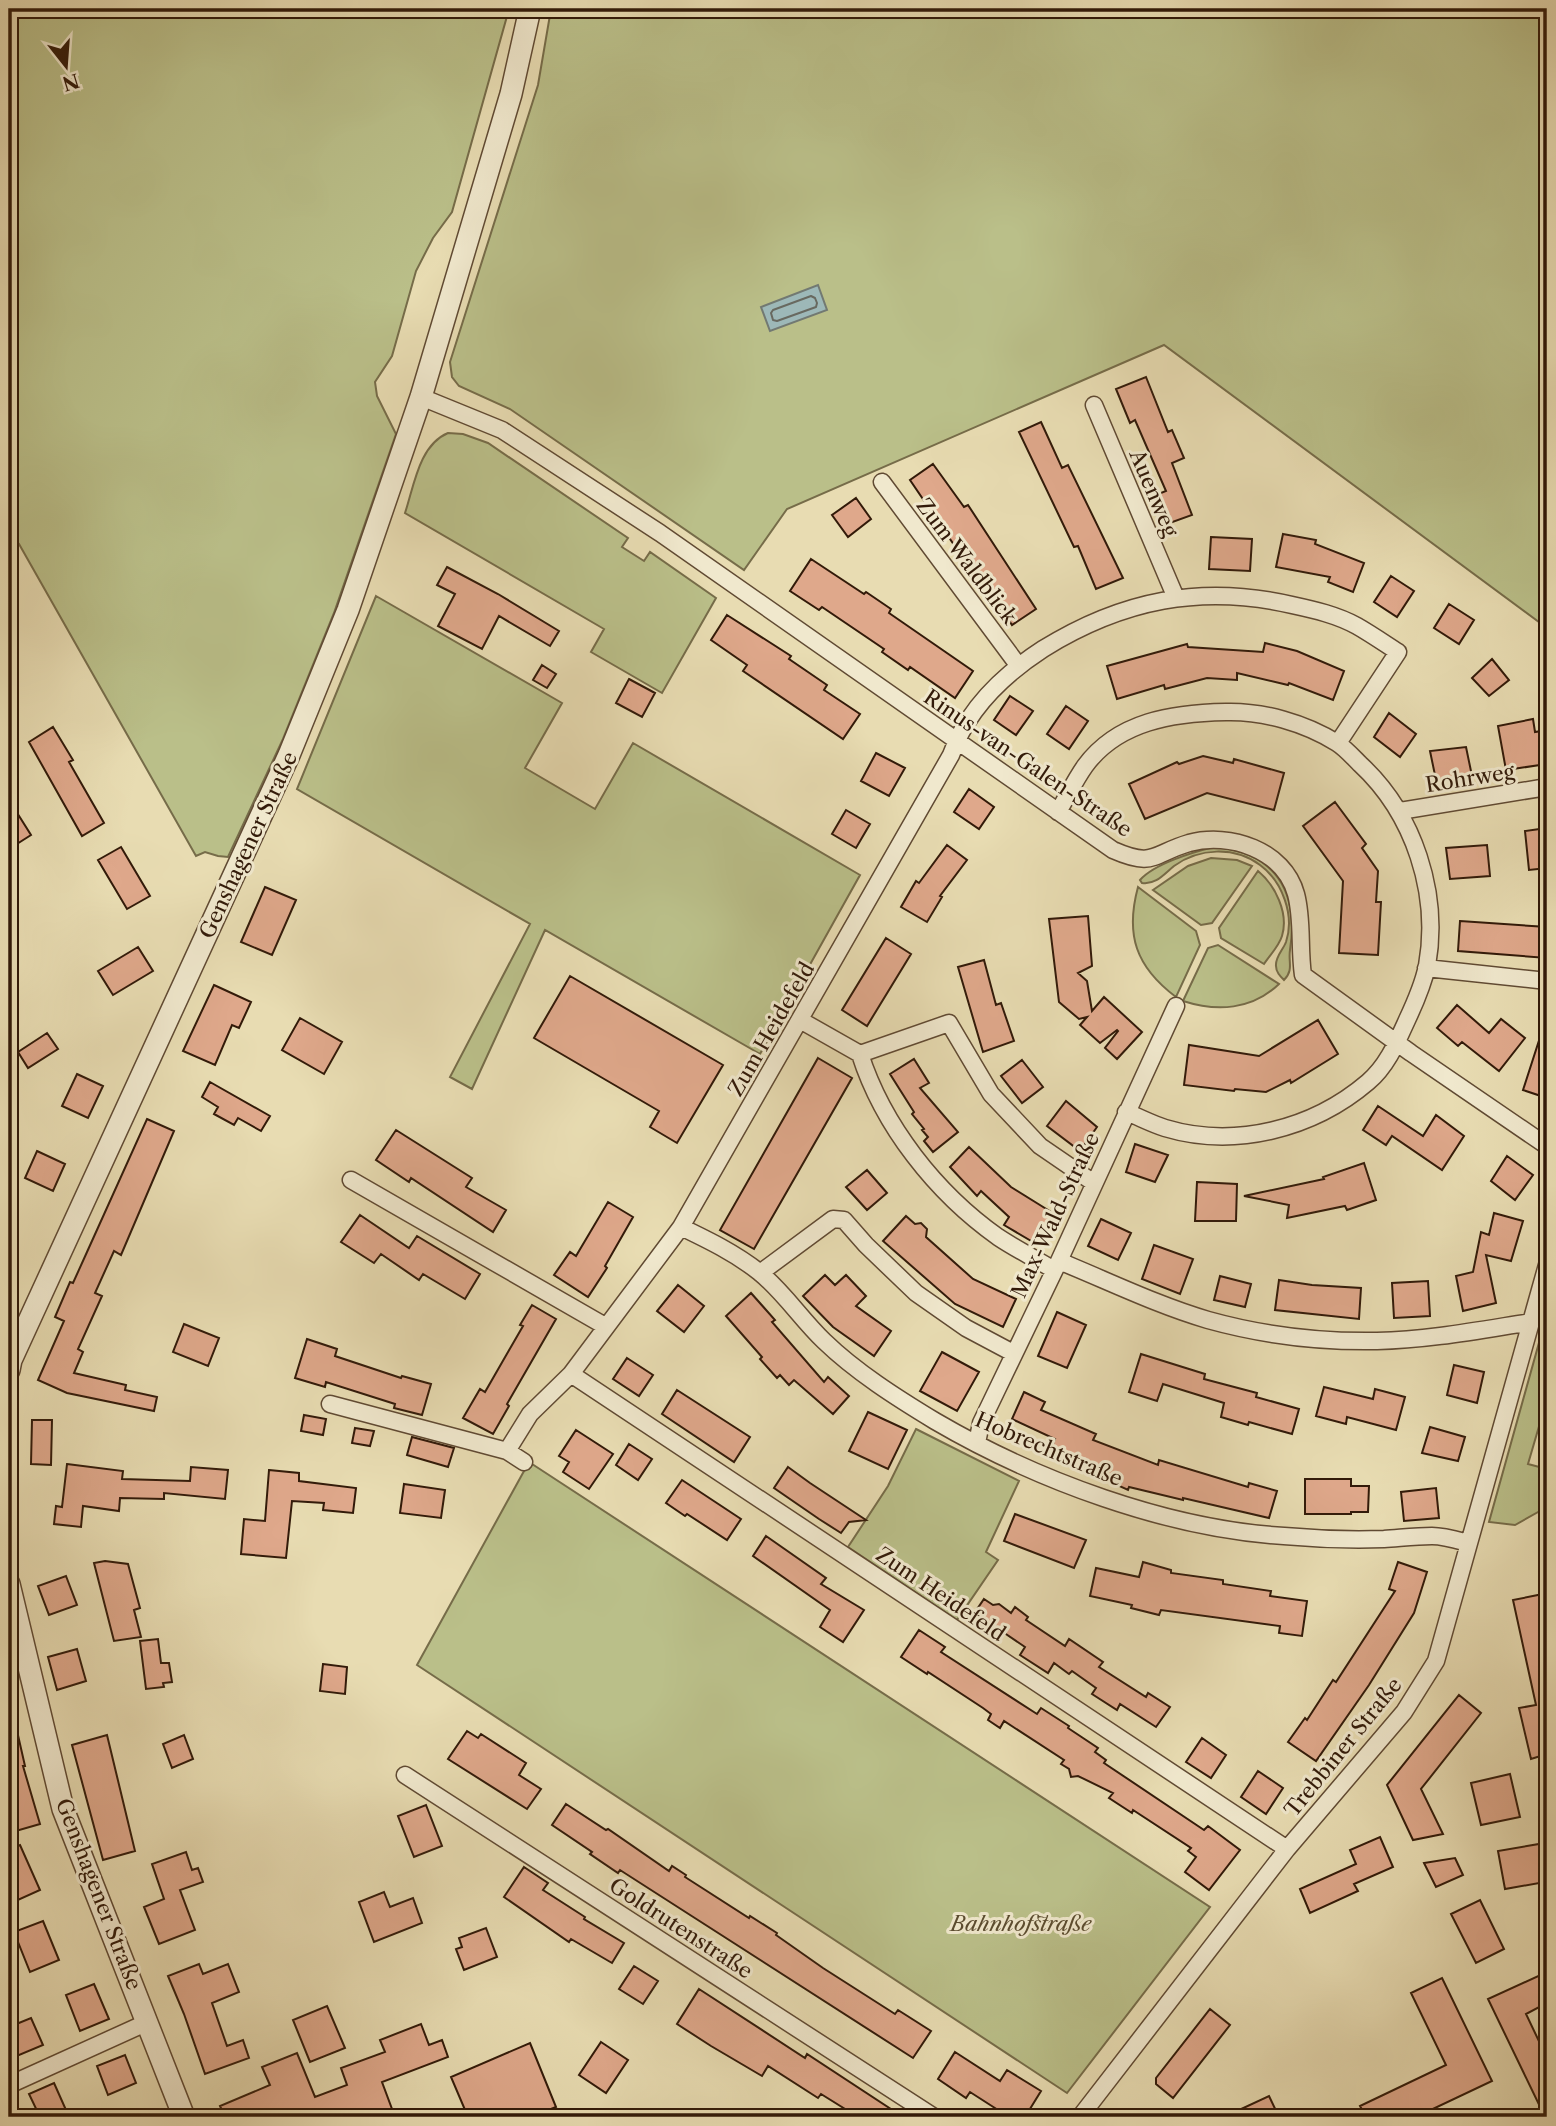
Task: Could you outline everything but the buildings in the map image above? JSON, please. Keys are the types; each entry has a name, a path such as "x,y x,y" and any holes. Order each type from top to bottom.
{"street":[{"name":"Genshagener Straße","path":"9,1370 289,755 348,610 421,397 511,94 530,9"},
{"name":"Rinus-van-Galen-Straße","path":"421,397 502,430 660,533 1113,850 1135,859 1155,858 1191,843 1225,840 1267,854 1285,873 1295,891 1300,918 1303,975 1547,1146"},
{"name":"Auenweg","path":"1094,405 1176,598"},
{"name":"Zum Waldblick","path":"882,482 1018,665"},
{"name":"Zum Heidefeld","path":"507,1451 530,1414 570,1374 681,1227 951,755 965,725 988,694 1018,665 1076,629 1123,611 1176,598 1216,594 1270,600 1326,613 1357,626 1398,652 1338,743"},
{"path":"1058,812 1085,766 1113,737 1152,720 1188,713 1245,711 1297,724 1338,743 1376,779 1400,811 1420,861 1429,901 1430,940 1426,968 1417,997 1390,1056 1369,1081 1332,1108 1291,1126 1248,1135 1207,1136 1166,1128 1126,1112"},
{"name":"Rohrweg","path":"1400,811 1547,788"},
{"path":"1426,968 1547,981"},
{"name":"Max-Wald-Straße","path":"977,1443 981,1423 1176,1006"},
{"path":"800,1020 860,1054 884,1112 934,1180 963,1209 999,1237 1056,1266 1207,1320 1259,1332 1317,1339 1377,1341 1431,1337 1531,1322"},
{"path":"860,1054 949,1023 991,1094 1040,1146 1094,1183"},
{"path":"351,1180 605,1326"},
{"path":"760,1273 833,1219 844,1220 916,1293 966,1328 1013,1353"},
{"name":"Hobrechtstraße","path":"681,1227 725,1249 760,1273 825,1342 878,1384 935,1420 1015,1463 1084,1491 1148,1512 1281,1536 1385,1539 1434,1536 1468,1543"},
{"name":"Trebbiner Straße","path":"1080,2117 1287,1849 1404,1712 1436,1661 1547,1265"},
{"name":"Zum Heidefeld","path":"570,1374 1287,1849"},
{"path":"330,1404 507,1451 524,1462"},
{"name":"Genshagener Straße","path":"9,1584 63,1809 184,2117"},
{"name":"Goldrutenstraße","path":"405,1775 934,2117"},
{"path":"9,2085 148,2022"}],"green space":[{"path":"9,9 509,9 452,212 433,238 416,271 392,356 375,382 377,396 396,434 334,613 283,739 228,857 205,852 196,856 19,544 9,547"},
{"path":"551,9 1547,9 1547,628 1164,345 787,509 744,570 510,409 459,386 452,377 450,362 538,85"},
{"path":"448,433 463,434 488,443 628,538 622,547 644,561 650,552 716,598 662,693 591,652 604,629 405,513 424,456 438,439"},
{"path":"376,596 562,703 525,768 595,809 633,743 860,875 760,1054 545,930 472,1089 450,1077 530,924 297,789"},
{"path":"1214,847 1235,850 1253,857 1267,866 1278,878 1286,893 1292,929 1290,969 1284,980 1277,972 1276,963 1286,942 1288,910 1275,880 1260,865 1228,852 1205,853 1184,860 1156,881 1142,883 1140,880 1164,864"},
{"path":"1211,858 1237,860 1252,866 1212,923 1201,925 1153,890 1188,866"},
{"path":"1258,871 1275,892 1284,918 1281,940 1264,964 1221,938 1219,928"},
{"path":"1138,887 1196,931 1200,945 1176,997 1151,974 1137,949 1133,920"},
{"path":"1218,945 1279,984 1269,993 1246,1004 1209,1007 1183,1001 1208,948"},
{"path":"1547,1314 1547,1399 1528,1464 1547,1469 1547,1507 1515,1525 1489,1522"},
{"path":"916,1429 1019,1481 986,1552 998,1560 957,1620 848,1547 888,1486"},
{"name":"Bahnhofstraße","path":"529,1462 1210,1907 1067,2093 417,1665"}],"water":[{"path":"818,285 827,310 770,331 761,307"}]}
